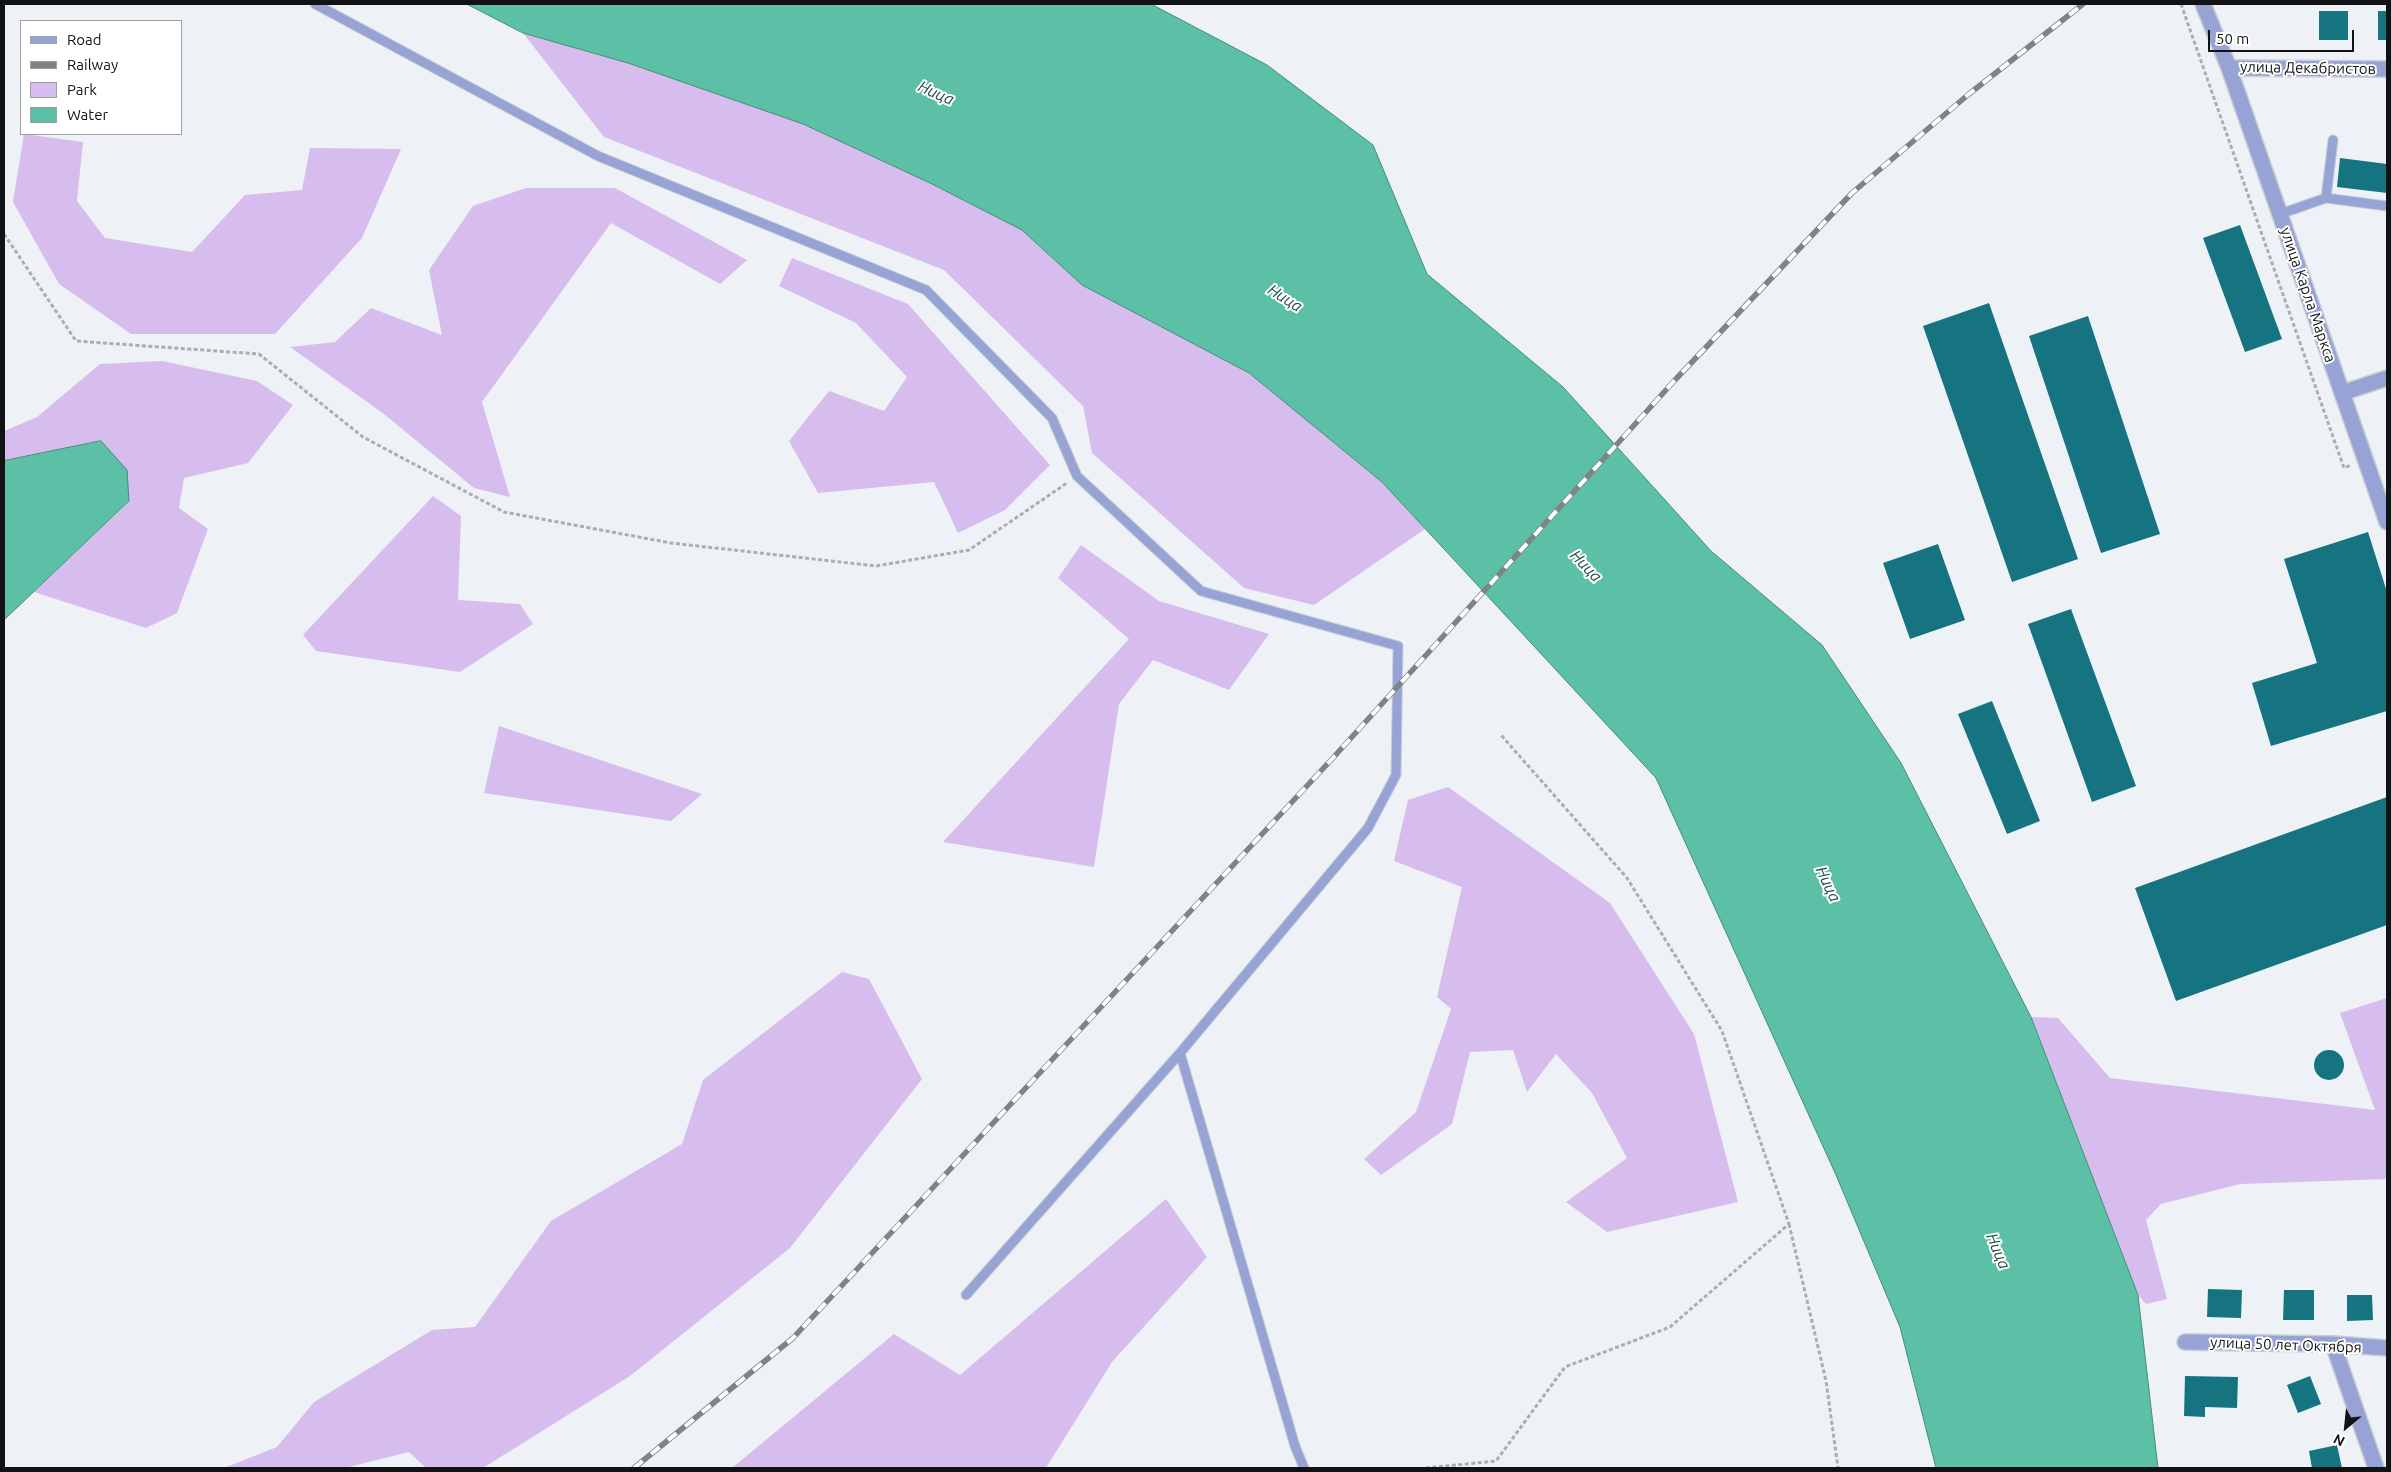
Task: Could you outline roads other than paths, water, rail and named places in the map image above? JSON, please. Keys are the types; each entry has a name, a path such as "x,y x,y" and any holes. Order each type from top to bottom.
{"street":[{"name":"улица Карла Маркса","path":"2203,4 2280,214 2387,522"},
{"name":"улица Декабристов","path":"2228,68 2387,69"},
{"path":"2342,393 2387,378"},
{"name":"улица 50 лет Октября","path":"2185,1342 2333,1344 2387,1348"},
{"path":"2333,1344 2376,1468"}],"lane":[{"path":"315,4 598,156 926,290 1052,418 1078,476 1201,591 1398,646 1396,775 1368,828 1180,1053 966,1295"},
{"path":"2326,198 2333,140"},
{"path":"2280,214 2326,198 2387,206"},
{"path":"1180,1053 1295,1446 1304,1468"}],"water":[{"name":"Ница","path":"467,4 1151,4 1267,65 1373,145 1427,274 1563,387 1711,551 1822,645 1901,763 2031,1017 2138,1295 2158,1468 1936,1468 1900,1327 1836,1175 1656,778 1382,482 1249,373 1082,285 1022,230 930,183 803,124 628,63 523,33"},
{"path":"101,441 127,470 129,501 4,620 4,461"}],"railway":[{"path":"634,1468 793,1338 1332,759 1675,380 1852,193 1969,94 2083,4"}]}
